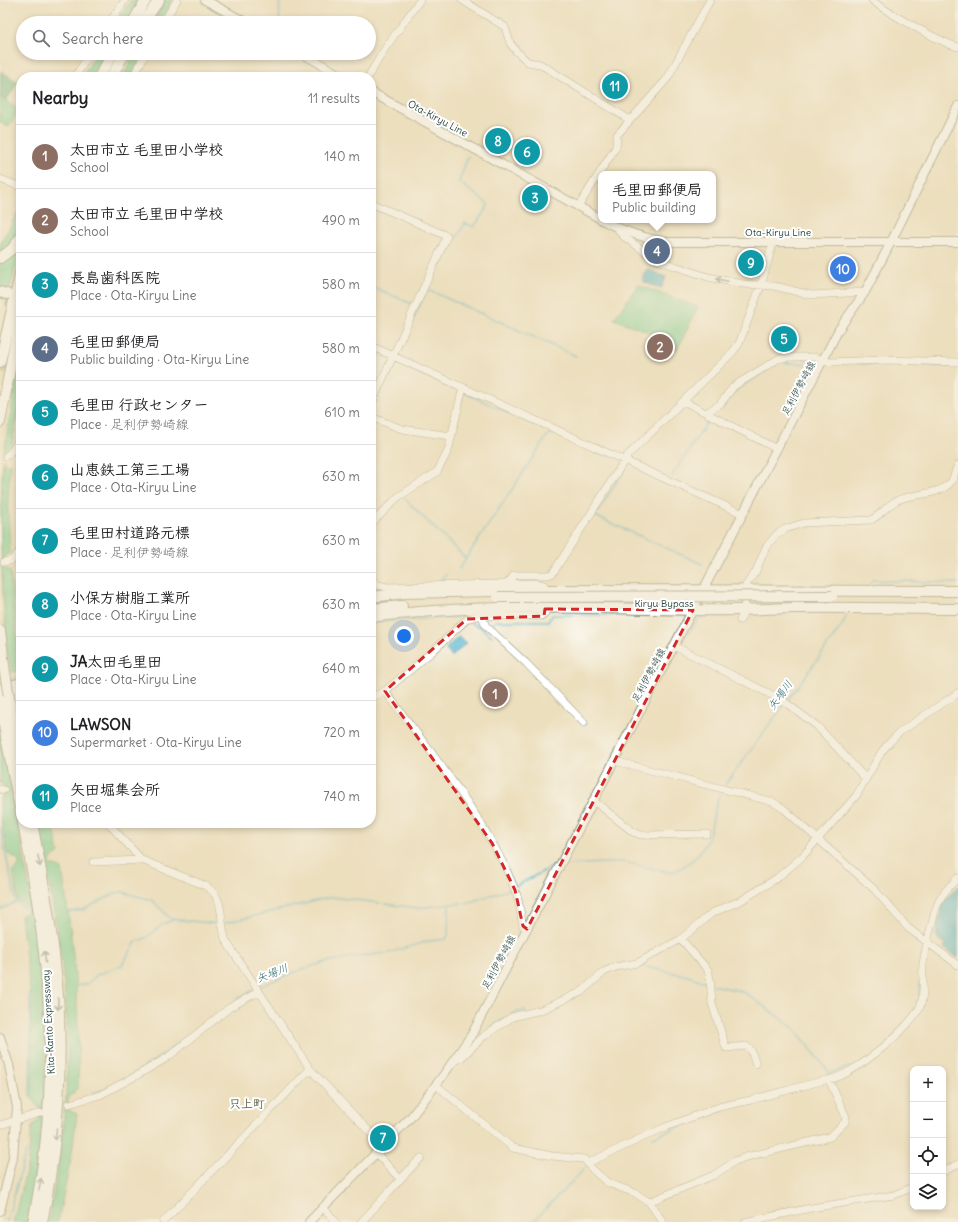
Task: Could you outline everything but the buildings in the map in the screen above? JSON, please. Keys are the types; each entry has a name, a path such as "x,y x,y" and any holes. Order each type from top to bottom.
{"highway":[{"path":"136,16 146,0"},
{"path":"148,16 159,0"},
{"path":"102,72 109,60"},
{"path":"114,72 121,60"},
{"path":"119,72 126,60"},
{"path":"0,258 12,249 16,244"},
{"path":"0,362 16,292"},
{"path":"0,422 16,336"},
{"path":"3,400 16,353"},
{"path":"376,596 405,593 545,591 958,591"},
{"name":"Kiryu Bypass","path":"376,602 405,599 832,600 958,596"},
{"name":"Kiryu Bypass","path":"376,609 498,600"},
{"name":"Kiryu Bypass","path":"832,600 958,604"},
{"path":"376,615 449,610 625,608 693,610 742,615 795,608 958,610"},
{"path":"0,630 10,736 16,779"},
{"path":"0,689 16,684"},
{"path":"16,694 0,699 16,753"},
{"path":"0,706 16,701"},
{"path":"0,713 16,708"},
{"name":"Kita-Kanto Expressway","path":"24,828 44,951 51,1046 50,1086 45,1155 33,1222"},
{"name":"Kita-Kanto Expressway","path":"33,828 46,896 54,952 59,1030 54,1159 42,1222"}],"main road":[{"path":"205,0 234,16"},
{"path":"314,60 335,72"},
{"name":"Ota-Kiryu Line","path":"376,95 598,218"},
{"name":"足利伊勢崎線","path":"309,1222 410,1118 436,1085 472,1034 840,329 865,292 958,106"},
{"name":"Ota-Kiryu Line","path":"607,223 616,228 643,238 669,242 958,242"},
{"path":"0,1037 9,1065 16,1095 13,1157 0,1211"},
{"path":"0,1055 6,1074 15,1121"}],"street":[{"path":"114,16 125,0"},
{"path":"167,16 177,0"},
{"path":"371,72 386,47 420,0"},
{"path":"462,0 505,27 510,43 527,61 540,64 630,120"},
{"path":"601,171 616,147 617,135 667,79 710,0"},
{"path":"872,0 880,8 958,47"},
{"path":"79,72 86,60"},
{"path":"136,72 142,60"},
{"path":"578,207 598,175"},
{"path":"0,178 16,185"},
{"path":"376,205 447,236 376,394"},
{"path":"616,228 619,233 657,260 714,278 774,286 811,295 865,292"},
{"path":"508,583 514,575 551,575 628,455 735,349 747,325 761,285 773,243"},
{"path":"376,348 463,387 624,463 743,514"},
{"path":"710,415 734,386 778,359 799,356 830,362 885,360 958,362"},
{"path":"376,519 398,497 437,472 448,451 463,387"},
{"path":"683,401 777,449"},
{"path":"376,419 402,429 451,436"},
{"path":"6,456 11,453 16,443"},
{"path":"742,615 744,590 756,571 766,547 776,535 785,529 804,523 871,520 896,501 906,496 933,492 949,484 958,464"},
{"path":"4,562 12,560 16,556"},
{"path":"376,583 387,588 508,583 542,584 545,591 545,609 541,616 482,616 467,619 434,650 385,691 376,696"},
{"path":"482,616 486,626 526,663 584,723"},
{"path":"674,646 782,700 817,726 866,779"},
{"path":"385,691 473,811 492,843 514,888 523,926 527,929"},
{"path":"452,1063 461,1058 484,1036 512,1017 541,1010 581,992 604,972 615,967 637,963 681,938 712,913 742,900 778,878 794,865 856,796 882,751 891,741 900,732 958,693"},
{"path":"615,761 773,802 875,890 908,928 928,944 958,964"},
{"path":"594,801 633,832 641,835 707,834"},
{"path":"113,828 142,860"},
{"path":"93,862 142,860 206,886 215,893 219,902 222,928 226,941 258,992 310,1069 383,1146"},
{"path":"588,1162 663,1128 719,1107 834,1080 875,1054 911,1020 918,1010 921,1003 923,964 939,900 958,878"},
{"path":"681,938 708,970 711,984 712,1003 726,1048 746,1046 751,1050 756,1064"},
{"path":"69,1104 100,1095 143,1072 168,1056 229,1008 258,992"},
{"path":"163,1222 310,1069"},
{"path":"649,1202 714,1176 735,1161 746,1157 830,1137 845,1122 846,1117 830,1080"},
{"path":"436,1085 513,1148 552,1156 584,1159 593,1170 608,1183 635,1193 649,1202 663,1222"},
{"path":"0,1125 40,1113"},
{"path":"376,1154 400,1179"},
{"path":"361,1222 384,1200 400,1179 421,1158"},
{"path":"946,1170 958,1164"},
{"path":"746,1222 811,1208 894,1195 910,1188"},
{"path":"323,1207 336,1222"}],"highlighted area":[{"path":"545,609 693,610 527,929 523,926 515,890 492,843 385,691 467,619 544,616"}],"green space":[{"path":"131,0 139,0 129,16 120,16"},
{"path":"165,0 173,0 164,16 156,16"},
{"path":"93,60 102,60 94,72 85,72"},
{"path":"132,60 140,60 134,72 126,72"},
{"path":"1,71 16,81 16,85 6,101 0,97"},
{"path":"0,97 16,108 16,115 8,127 0,122"},
{"path":"16,215 16,235 12,242 0,252 0,245"},
{"path":"16,248 16,266 9,290 0,288 0,262"},
{"path":"638,285 698,307 677,350 650,339 652,333 614,319"},
{"path":"16,381 16,421 12,444 4,452"},
{"path":"3,460 4,463 10,464 8,506 10,553 3,557 3,567 10,571 16,627 16,671 11,672 7,648 3,590 1,553 1,497"},
{"path":"0,729 16,815 16,828 18,828 29,885 37,937 44,1005 46,1050 43,1118 27,1222 13,1222 27,1167 32,1126 40,1118 41,1107 39,1108 31,1096 32,1069 30,990 21,916 27,911 27,907 18,901 13,871 19,865 19,860 8,854 0,816 0,797 5,794 3,784 0,783"},
{"path":"39,828 54,828 59,853 50,860 51,866 62,869 73,951 77,1006 79,1061 78,1089 68,1097 68,1110 77,1114 72,1153 58,1222 48,1222 64,1116 67,1035 64,985 51,892"}],"water":[{"path":"647,269 666,277 661,289 642,281"},
{"path":"459,636 466,643 452,657 445,649"},
{"path":"958,886 958,958 944,948 946,944 938,939 936,934 941,909 945,900"}],"waterway":[{"path":"280,16 279,6 281,0"},
{"path":"457,238 465,223 474,227 488,206 488,204 459,182 468,156"},
{"path":"407,333 448,244 453,246"},
{"path":"376,288 414,305"},
{"path":"428,290 505,324"},
{"path":"507,325 576,356"},
{"path":"376,352 387,358"},
{"path":"395,361 458,389"},
{"path":"784,363 818,364"},
{"path":"858,364 958,366"},
{"path":"712,414 723,408 737,389 775,365"},
{"path":"465,393 544,429"},
{"path":"672,476 710,418"},
{"path":"551,432 607,456"},
{"path":"459,569 548,435 555,433"},
{"path":"627,465 595,516 702,564"},
{"path":"651,476 665,483"},
{"path":"404,498 466,559"},
{"path":"441,580 442,577 447,575"},
{"name":"矢場川","path":"870,584 873,580 958,583"},
{"path":"491,627 495,621 548,621 553,615 657,615"},
{"path":"689,633 699,618 708,615 727,616"},
{"name":"矢場川","path":"788,700 841,627 847,615"},
{"path":"376,622 460,617"},
{"path":"471,623 480,627 492,636"},
{"path":"9,680 16,678"},
{"name":"矢場川","path":"725,785 784,705"},
{"name":"矢場川","path":"565,865 623,862 668,872 678,870 697,856 703,848 710,831 716,803 720,793"},
{"path":"0,827 16,902 24,909"},
{"name":"矢場川","path":"516,886 553,866"},
{"name":"矢場川","path":"466,903 511,889"},
{"path":"69,912 83,910 116,893 122,892 152,900 171,919 219,924"},
{"path":"225,923 332,897 380,903"},
{"path":"0,910 16,902"},
{"path":"385,904 418,908 462,903"},
{"name":"矢場川","path":"258,987 300,970 326,962 351,957 388,953 429,941 446,939 448,935 449,905"},
{"path":"75,986 87,984 97,975 122,965 136,942 146,938 163,924 173,920"},
{"path":"638,965 688,976 708,983"},
{"path":"919,993 920,983"},
{"path":"713,985 740,991 750,996 795,1029 830,1073 850,1067"},
{"name":"矢場川","path":"237,999 255,989"},
{"path":"30,990 30,1096"},
{"path":"511,1014 526,1010"},
{"path":"487,1030 506,1017"},
{"name":"矢場川","path":"94,1093 124,1080 153,1062 207,1021"},
{"path":"472,1043 478,1037"},
{"path":"653,1137 722,1110"},
{"name":"矢場川","path":"7,1222 26,1151"},
{"path":"533,1222 587,1166"}],"tunnel":[{"path":"6,300 16,303"},
{"path":"0,368 16,368"}],"place":[{"name":"矢田堀集会所","path":"615,86"},
{"name":"小保方樹脂工業所","path":"498,141"},
{"name":"山恵鉄工第三工場","path":"527,152"},
{"name":"長島歯科医院","path":"535,198"},
{"name":"毛里田郵便局","path":"657,251"},
{"name":"JA太田毛里田","path":"751,263"},
{"name":"LAWSON","path":"843,269"},
{"name":"毛里田 行政センター","path":"784,339"},
{"name":"太田市立 毛里田中学校","path":"660,347"},
{"name":"太田市立 毛里田小学校","path":"495,694"},
{"name":"毛里田村道路元標","path":"383,1138"}],"district":[{"name":"只上町","path":"247,1104"}]}
